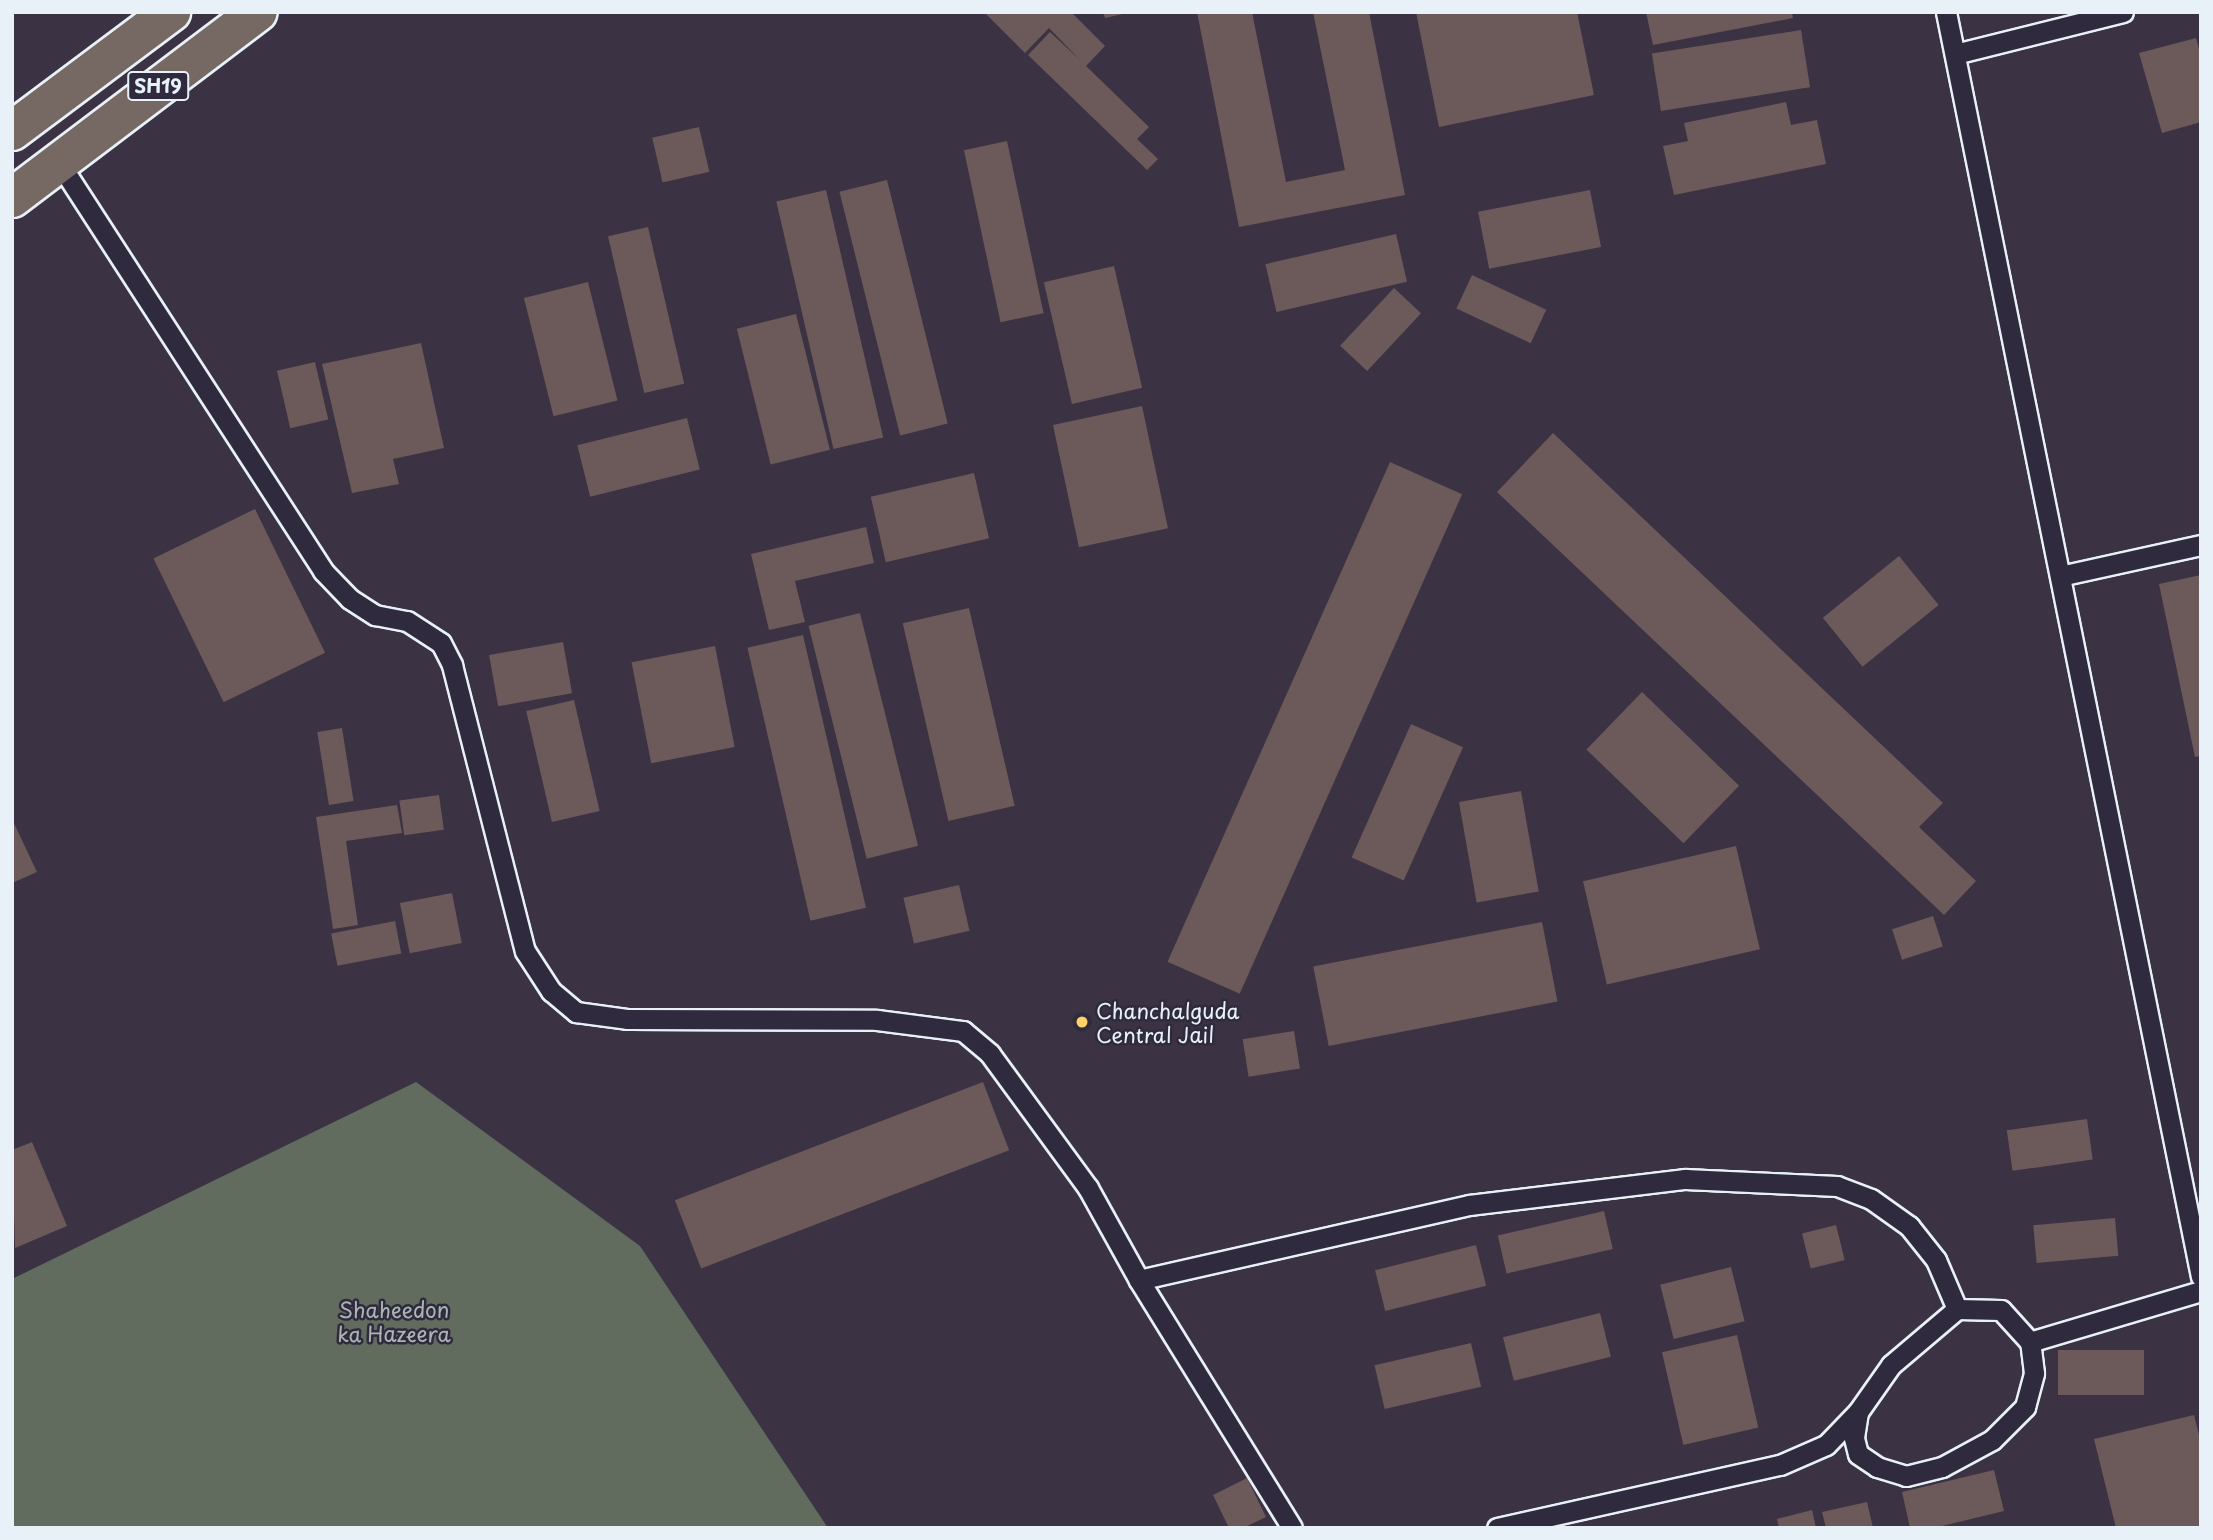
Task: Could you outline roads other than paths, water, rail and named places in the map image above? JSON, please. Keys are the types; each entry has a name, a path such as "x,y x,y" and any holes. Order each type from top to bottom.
{"main road":[{"name":"SH19","path":"12,131 171,12"},
{"name":"SH19","path":"12,198 258,12"}],"lane":[{"path":"1946,12 2201,1277"},
{"path":"1955,54 2123,12"},
{"path":"58,161 323,571 350,599 375,615 407,621 441,643 452,666 525,951 551,991 576,1012 627,1019 877,1020 963,1031 990,1054 1088,1188 1139,1280 1293,1528"},
{"path":"2060,576 2201,545"},
{"path":"1139,1280 1469,1205 1685,1179 1837,1186 1871,1199 1909,1226 1937,1260 1957,1309"},
{"path":"2030,1342 2201,1291"},
{"path":"1497,1528 1780,1465 1826,1445 1858,1412 1891,1365 1957,1309 2001,1310 2030,1342 2034,1373 2025,1407 1992,1440 1942,1467 1906,1476 1877,1467 1858,1454 1854,1438 1858,1412"}],"place":[{"name":"Chanchalguda Central Jail","path":"1082,1022"}],"park label":[{"name":"Shaheedon ka Hazeera","path":"394,1321"}]}
